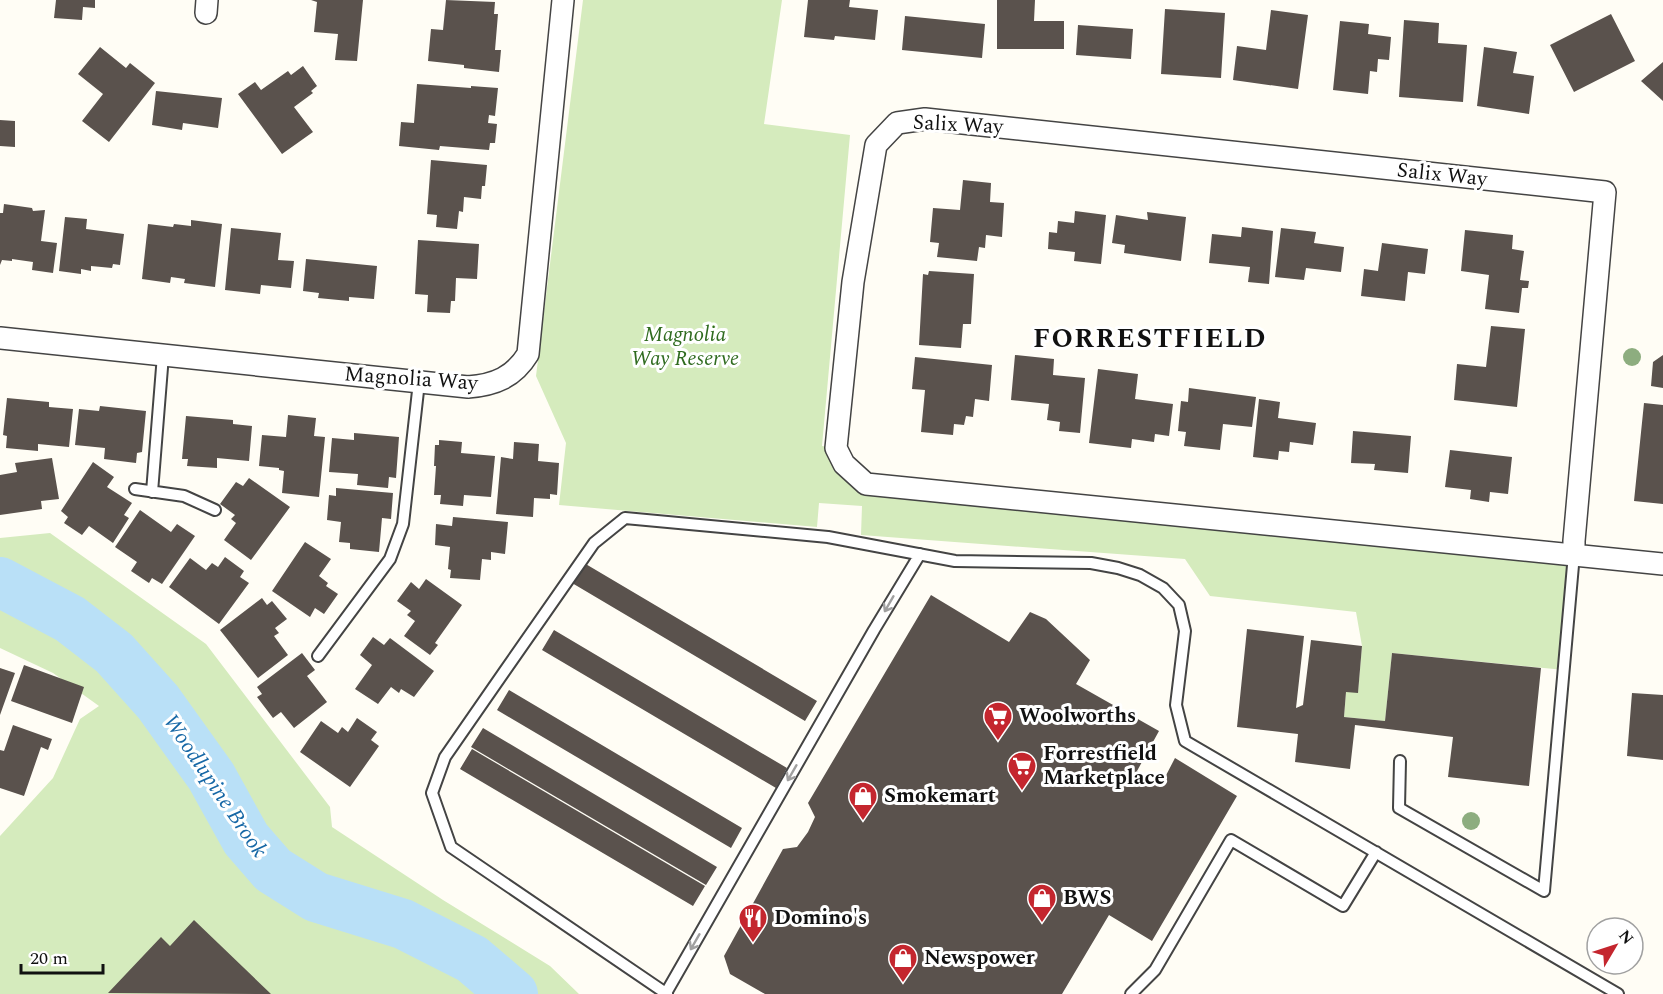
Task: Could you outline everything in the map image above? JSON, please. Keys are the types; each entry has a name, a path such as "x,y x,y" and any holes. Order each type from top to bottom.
{"street":[{"name":"Magnolia Way","path":"0,338 468,387 493,384 507,378 523,363 528,354 563,0"},
{"name":"Salix Way","path":"1574,554 1605,192 925,119 897,123 876,145 853,282 836,448 844,465 866,484 1663,564"}],"lane":[{"path":"152,492 163,355"},
{"path":"318,656 390,559 397,542 403,524 419,382"},
{"path":"135,489 184,496 215,510"},
{"path":"920,554 884,612 666,994 451,847 432,793 445,756 594,543 625,518 828,537 920,554 955,561 1091,563 1140,575 1163,588 1179,605 1185,631 1176,705 1185,741 1618,994"},
{"path":"1400,761 1400,808 1544,891 1574,554"},
{"path":"1131,994 1155,970 1231,840 1343,906 1376,852"}],"green space":[{"name":"Magnolia Way Reserve","path":"583,0 782,0 764,124 850,135 822,446 836,448 866,484 1574,554 1564,670 1392,653 1385,721 1344,717 1346,692 1358,692 1362,646 1356,612 1210,596 1185,559 861,535 862,506 819,503 817,527 559,505 566,443 536,376"},
{"path":"50,533 206,644 330,807 332,827 443,900 550,966 579,994 0,994 0,836 53,778 80,719 99,706 53,673 0,648 0,538"}],"building":[{"path":"56,0 95,0 95,8 83,7 82,20 54,18"},
{"path":"311,0 363,0 357,61 335,60 338,34 314,32 317,2"},
{"path":"446,0 495,2 494,14 498,14 495,50 501,50 499,72 428,61 431,29 443,30"},
{"path":"808,0 850,0 849,7 878,10 875,40 835,36 834,40 804,37"},
{"path":"997,0 1035,0 1034,21 1064,21 1064,49 997,49"},
{"path":"1165,9 1225,13 1221,78 1161,74"},
{"path":"1271,10 1308,15 1298,89 1233,80 1237,46 1266,50"},
{"path":"1611,14 1635,61 1574,92 1550,45"},
{"path":"905,16 985,24 982,58 902,50"},
{"path":"1404,20 1439,23 1438,43 1467,45 1463,102 1399,97"},
{"path":"1340,21 1369,24 1368,34 1391,37 1389,60 1378,59 1377,72 1370,71 1368,94 1333,90"},
{"path":"1078,25 1133,29 1131,59 1076,55"},
{"path":"100,47 126,68 130,63 155,83 109,142 82,121 103,94 78,74"},
{"path":"1484,47 1517,52 1513,73 1534,76 1529,114 1477,106"},
{"path":"1663,62 1663,101 1641,81"},
{"path":"303,66 317,86 311,91 313,93 294,107 313,132 282,154 238,94 255,82 261,90 288,71 291,75"},
{"path":"417,84 498,88 495,116 489,115 488,123 497,124 495,143 490,143 489,150 440,146 439,150 399,146 401,122 414,123"},
{"path":"156,91 222,98 218,128 183,123 182,130 152,125"},
{"path":"0,120 15,121 15,147 0,146"},
{"path":"431,160 487,165 481,199 464,197 463,212 459,211 457,229 436,227 437,215 427,214"},
{"path":"963,180 991,183 990,202 1004,203 1002,237 986,235 985,248 979,247 977,261 937,257 939,243 930,242 933,208 960,210"},
{"path":"4,204 32,208 33,211 45,210 41,241 57,243 53,273 32,270 33,262 12,259 12,261 2,260 0,265 0,213 3,213"},
{"path":"1075,211 1106,215 1101,264 1074,261 1075,252 1048,249 1049,232 1057,233 1058,221 1074,223"},
{"path":"1147,212 1186,217 1181,261 1124,253 1125,245 1112,243 1116,215 1148,220"},
{"path":"65,217 87,219 86,229 124,234 120,265 113,264 112,268 91,266 91,271 81,269 81,274 59,271"},
{"path":"191,220 222,224 215,287 184,283 185,279 171,277 170,283 142,279 148,224 173,227 174,224 191,226"},
{"path":"1242,227 1273,231 1269,284 1248,282 1250,267 1209,263 1212,234 1241,237"},
{"path":"231,228 281,233 278,260 294,261 291,288 261,285 260,294 225,290"},
{"path":"1281,228 1316,232 1314,243 1344,247 1341,272 1306,268 1304,280 1275,277"},
{"path":"1465,230 1513,235 1512,249 1524,251 1520,280 1529,281 1528,288 1522,288 1519,313 1485,309 1489,275 1461,271"},
{"path":"418,240 479,244 477,279 456,278 455,301 451,301 450,313 427,312 428,295 415,294"},
{"path":"1382,243 1428,249 1425,274 1408,272 1405,301 1361,296 1364,269 1378,271"},
{"path":"306,259 377,266 374,299 349,297 349,301 318,298 319,293 303,291"},
{"path":"929,271 974,274 971,324 963,324 961,348 919,345 923,274 928,275"},
{"path":"1491,326 1525,329 1517,407 1454,400 1457,364 1486,367"},
{"path":"1015,355 1054,359 1053,375 1085,378 1080,433 1059,431 1060,422 1047,420 1049,404 1011,400"},
{"path":"1663,355 1663,388 1651,386 1653,362"},
{"path":"915,357 992,365 989,401 975,399 973,417 966,416 964,425 954,424 953,435 921,432 925,390 912,389"},
{"path":"1098,369 1138,374 1135,399 1173,404 1169,436 1155,434 1154,442 1132,439 1131,448 1089,443"},
{"path":"1189,388 1256,397 1252,427 1223,424 1220,450 1184,446 1186,432 1178,431 1181,401 1188,402"},
{"path":"7,398 49,402 49,407 73,409 69,447 38,444 38,451 6,448 7,436 3,435"},
{"path":"1259,399 1280,402 1278,418 1316,423 1313,445 1290,442 1289,452 1279,451 1278,460 1253,457"},
{"path":"1644,403 1663,405 1663,504 1634,501"},
{"path":"100,406 146,411 142,452 137,453 136,463 104,459 105,448 75,445 79,409 99,411"},
{"path":"288,415 316,418 314,436 325,437 319,497 282,493 284,471 279,468 259,466 262,435 286,437"},
{"path":"186,416 233,420 233,424 252,426 249,461 217,458 217,468 187,466 188,459 182,459"},
{"path":"1353,431 1411,436 1408,473 1374,470 1375,464 1351,463"},
{"path":"354,433 399,437 396,478 389,477 388,488 357,485 358,474 329,472 332,438 354,440"},
{"path":"439,440 462,442 461,453 495,456 491,497 464,495 463,506 440,504 441,495 434,495 435,445 439,445"},
{"path":"514,442 539,444 538,461 559,463 557,495 550,494 550,499 534,498 533,517 496,514 501,457 513,459"},
{"path":"1450,450 1512,457 1508,494 1490,492 1489,502 1470,499 1471,490 1445,487"},
{"path":"52,458 59,499 41,501 42,509 0,515 0,475 17,472 15,463"},
{"path":"93,462 114,477 107,487 132,503 124,515 129,518 113,543 89,526 82,535 64,523 68,517 61,511"},
{"path":"249,478 290,507 251,560 224,540 236,523 231,519 235,515 220,504 236,482 243,486"},
{"path":"336,488 393,493 391,519 382,518 379,552 350,549 350,543 339,542 341,522 327,520 329,495 336,496"},
{"path":"140,510 171,532 177,524 195,536 162,584 152,578 149,583 131,571 137,562 115,547"},
{"path":"453,517 508,522 505,554 491,552 491,560 482,559 480,580 450,578 451,570 448,569 450,547 435,545 436,524 452,526"},
{"path":"305,542 331,559 319,576 328,583 326,586 338,594 324,614 315,608 310,617 272,591"},
{"path":"225,557 244,571 240,577 249,583 219,624 169,587 190,558 206,570 212,563 218,567"},
{"path":"584,563 817,701 805,721 572,583"},
{"path":"426,579 462,605 435,643 438,645 430,655 404,636 415,621 407,615 411,611 397,601 411,582 419,589"},
{"name":"Forrestfield Marketplace","path":"931,595 1009,642 1030,612 1046,619 1090,660 1076,684 1159,731 1137,771 1161,785 1175,758 1237,796 1152,941 1109,915 1062,994 765,994 730,974 724,956 783,849 797,847 808,832 815,817 808,803"},
{"path":"262,598 267,605 272,601 287,619 275,628 279,633 274,636 288,655 258,678 220,630"},
{"path":"1247,629 1304,636 1296,708 1303,705 1311,640 1362,646 1358,693 1346,692 1344,717 1385,721 1392,653 1541,668 1529,786 1448,777 1453,737 1355,725 1350,769 1295,762 1298,734 1237,727"},
{"path":"554,630 787,768 776,788 542,650"},
{"path":"373,637 384,645 390,638 434,671 414,697 401,689 399,693 391,687 378,704 355,689 372,665 360,655"},
{"path":"302,653 315,670 307,676 327,702 294,728 281,712 273,718 257,697 262,694 257,687"},
{"path":"24,665 84,687 72,723 11,701"},
{"path":"0,668 15,673 0,715"},
{"path":"509,690 742,828 731,848 497,710"},
{"path":"1632,693 1663,695 1663,760 1627,756"},
{"path":"357,718 377,732 371,740 379,746 350,787 300,752 321,721 338,733 342,727 348,732"},
{"path":"13,725 52,739 48,750 41,747 24,796 0,788 0,750 4,751"},
{"path":"483,728 717,867 706,885 471,747"},
{"path":"472,749 705,886 693,906 460,769"},
{"path":"194,920 271,994 108,993 161,937 170,946"}],"waterway":[{"name":"Woodlupine Brook","path":"0,582 70,619 114,653 158,702 211,776 246,839 273,870 316,897 403,924 472,959 513,994"}],"place":[{"name":"Woolworths","path":"998,742"},
{"name":"Forrestfield Marketplace","path":"1022,792"},
{"name":"Smokemart","path":"863,822"},
{"name":"BWS","path":"1042,924"},
{"name":"Domino's","path":"753,944"},
{"name":"Newspower","path":"903,984"}],"district":[{"name":"FORRESTFIELD","path":"1150,339"}]}
